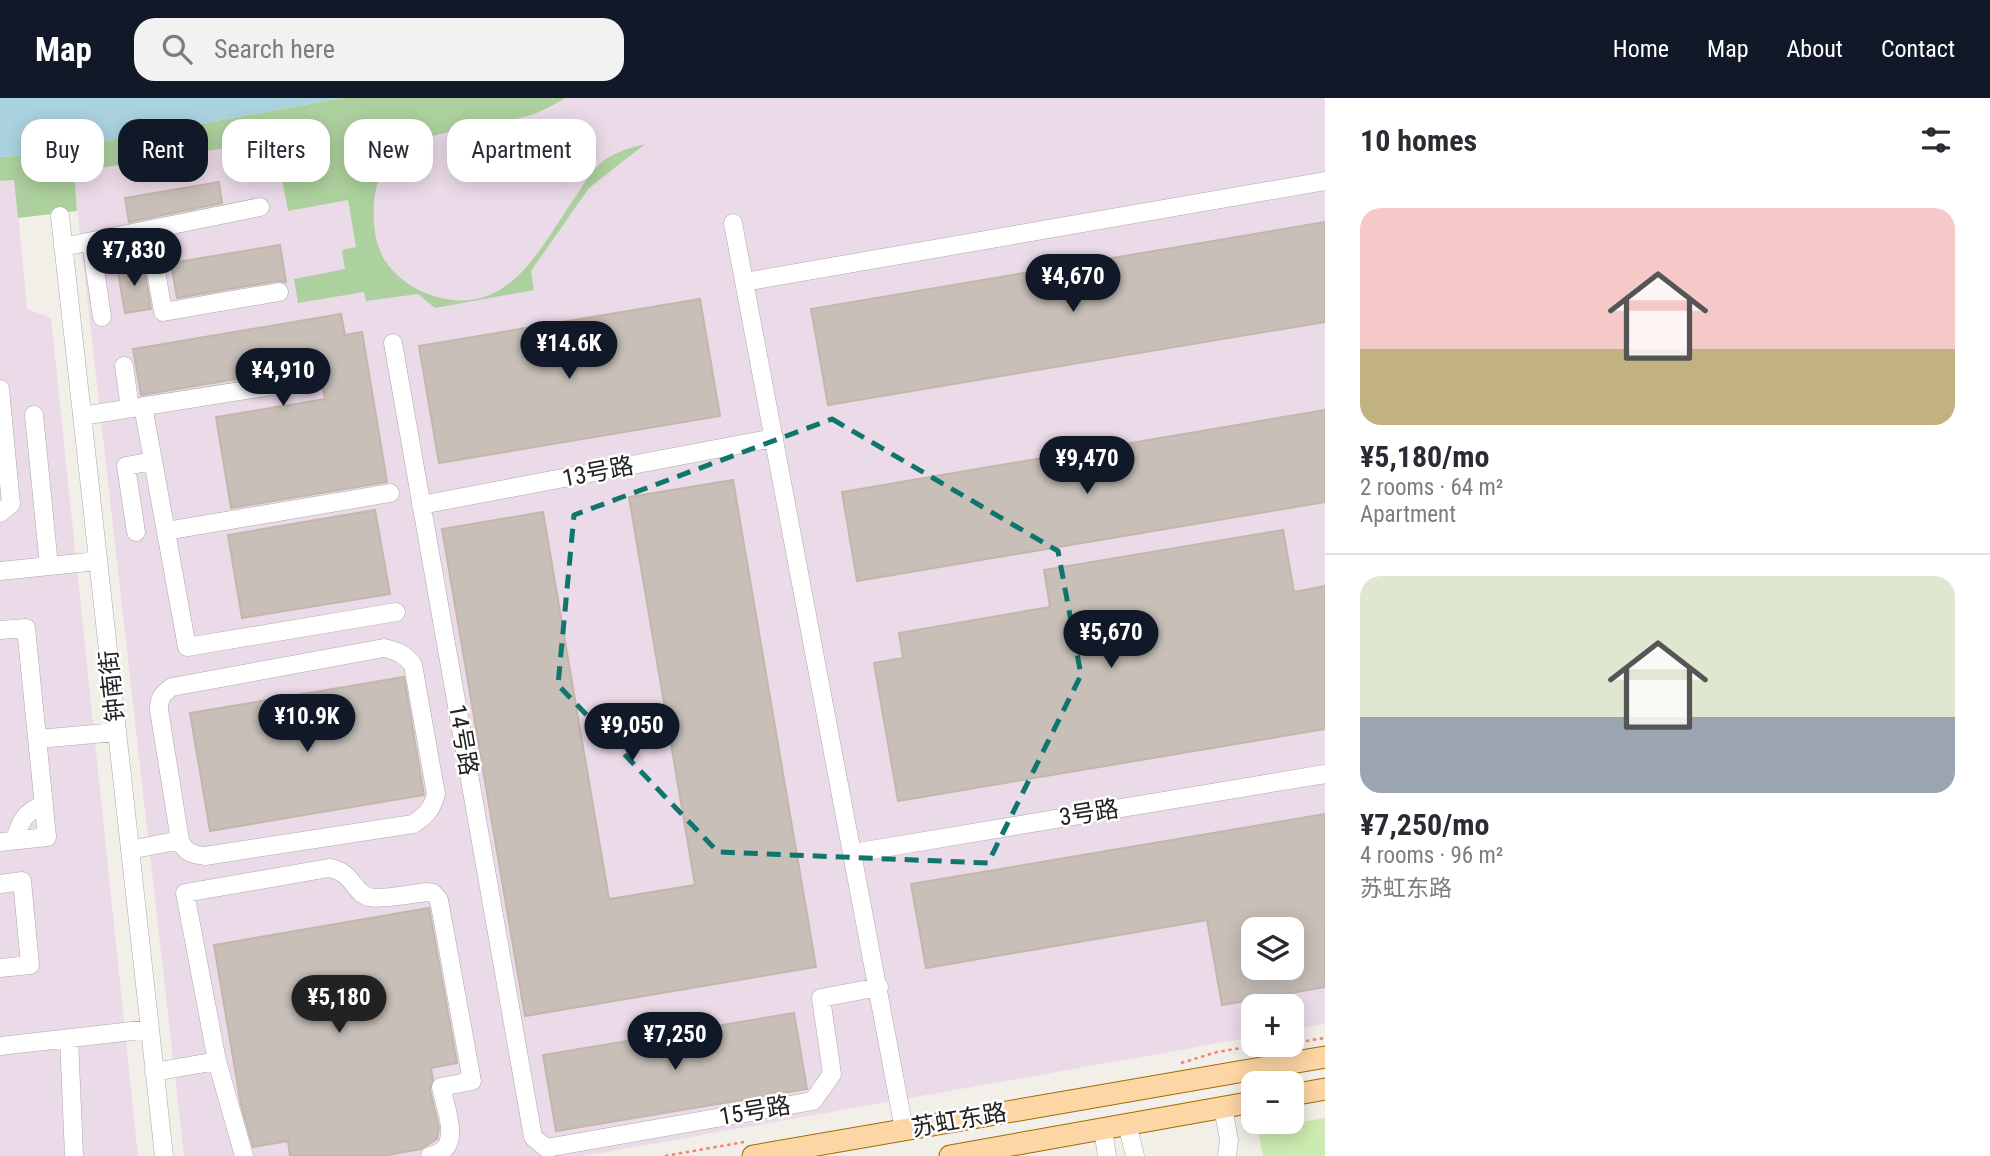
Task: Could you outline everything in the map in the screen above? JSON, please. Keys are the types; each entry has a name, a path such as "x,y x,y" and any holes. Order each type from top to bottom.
{"main road":[{"name":"苏虹东路","path":"753,1156 1325,1057"},
{"path":"1304,1093 1325,1089"},
{"name":"苏虹东路","path":"950,1156 1241,1104"}],"street":[{"path":"744,282 1325,181"},
{"path":"63,247 260,207"},
{"name":"钟南街","path":"60,216 164,1156"},
{"path":"733,223 904,1129"},
{"path":"149,230 163,312 279,292"},
{"path":"92,242 102,317"},
{"name":"14号路","path":"393,343 533,1137"},
{"path":"124,366 153,461 187,647 396,612"},
{"path":"82,415 316,379"},
{"path":"0,389 12,504 0,513"},
{"path":"34,415 49,566"},
{"name":"13号路","path":"421,505 774,438"},
{"path":"136,532 126,466 153,461"},
{"path":"166,531 390,493"},
{"path":"0,571 98,561"},
{"path":"0,631 26,628 47,837 8,841"},
{"path":"384,648 397,650 407,656 413,665 436,794 433,806 424,818 413,824 205,856 193,855 184,850 180,840 159,710 159,700 164,693 172,687 384,648"},
{"path":"38,738 117,732"},
{"name":"3号路","path":"853,853 1325,774"},
{"path":"8,841 23,817 44,804"},
{"path":"130,850 180,840"},
{"path":"244,1156 217,1061 186,892 329,868 348,876 360,892 369,897 433,892 439,900 472,1081 441,1087 451,1139 448,1148 440,1154 430,1156"},
{"path":"0,884 22,881 30,965 0,968"},
{"name":"15号路","path":"533,1137 546,1147 813,1101 832,1074 821,998 879,987"},
{"path":"0,1046 150,1029"},
{"path":"69,1038 74,1156"},
{"path":"155,1072 217,1061"},
{"path":"1223,1107 1229,1140 1227,1156"},
{"path":"1126,1124 1135,1156"},
{"path":"1103,1129 1107,1156"}],"path":[{"path":"1304,1041 1325,1038"}],"highlighted area":[{"path":"832,419 1058,551 1081,675 988,863 718,852 558,685 574,515"}],"shaded area":[{"path":"520,98 1325,98 1325,1024 1304,1028 1304,994 1241,994 1241,1039 584,1156 184,1156 74,182 104,182 104,167 118,165 118,182 208,182 208,150 222,147 222,182 330,182 330,129 344,127 344,182 433,182 433,119 393,119"},
{"path":"15,179 27,309 51,318 138,1156 0,1156 0,181"}],"green space":[{"path":"342,98 565,98 532,115 514,119 447,119 447,132 433,136 433,119 344,119 344,182 379,182 374,203 376,239 388,266 419,290 434,296 460,300 483,297 503,288 520,274 585,182 596,182 598,166 617,153 645,144 589,188 531,271 534,290 435,308 418,294 366,301 364,292 298,303 294,279 345,269 342,250 356,247 348,200 288,211 282,182 330,182 330,119 226,119"},
{"path":"222,120 222,149 208,151 208,122"},
{"path":"118,139 118,165 104,167 104,141"},
{"path":"21,156 21,182 75,182 77,211 18,218 14,180 0,181 0,157"},
{"path":"1325,1118 1325,1156 1263,1156 1259,1134 1304,1134 1304,1122"}],"water":[{"path":"0,98 342,98 208,122 208,119 118,119 118,139 104,141 104,119 21,119 21,156 0,157"}],"building":[{"path":"219,182 222,203 129,222 125,198"},
{"path":"1325,222 1325,322 828,405 811,309"},
{"path":"280,245 286,282 277,281 177,298 171,263"},
{"path":"143,262 151,309 125,313 117,267"},
{"path":"700,299 720,416 439,463 419,346"},
{"path":"341,314 345,335 362,332 387,482 231,508 216,417 325,399 325,372 319,365 141,395 133,349"},
{"path":"1325,410 1325,502 857,581 842,492"},
{"path":"733,480 816,967 525,1016 442,529 543,512 609,899 695,885 629,497"},
{"path":"375,510 390,594 242,618 228,535"},
{"path":"1283,530 1294,592 1325,586 1325,729 898,801 874,663 903,658 899,633 1050,607 1044,570"},
{"path":"404,677 424,795 210,831 190,713"},
{"path":"1325,814 1325,987 1285,994 1241,994 1241,1002 1222,1005 1207,920 926,968 911,884"},
{"path":"429,908 457,1063 431,1068 433,1080 430,1090 439,1128 437,1139 421,1149 383,1156 290,1156 288,1141 253,1147 241,1105 214,945"},
{"path":"794,1013 807,1089 556,1131 543,1055"}]}
